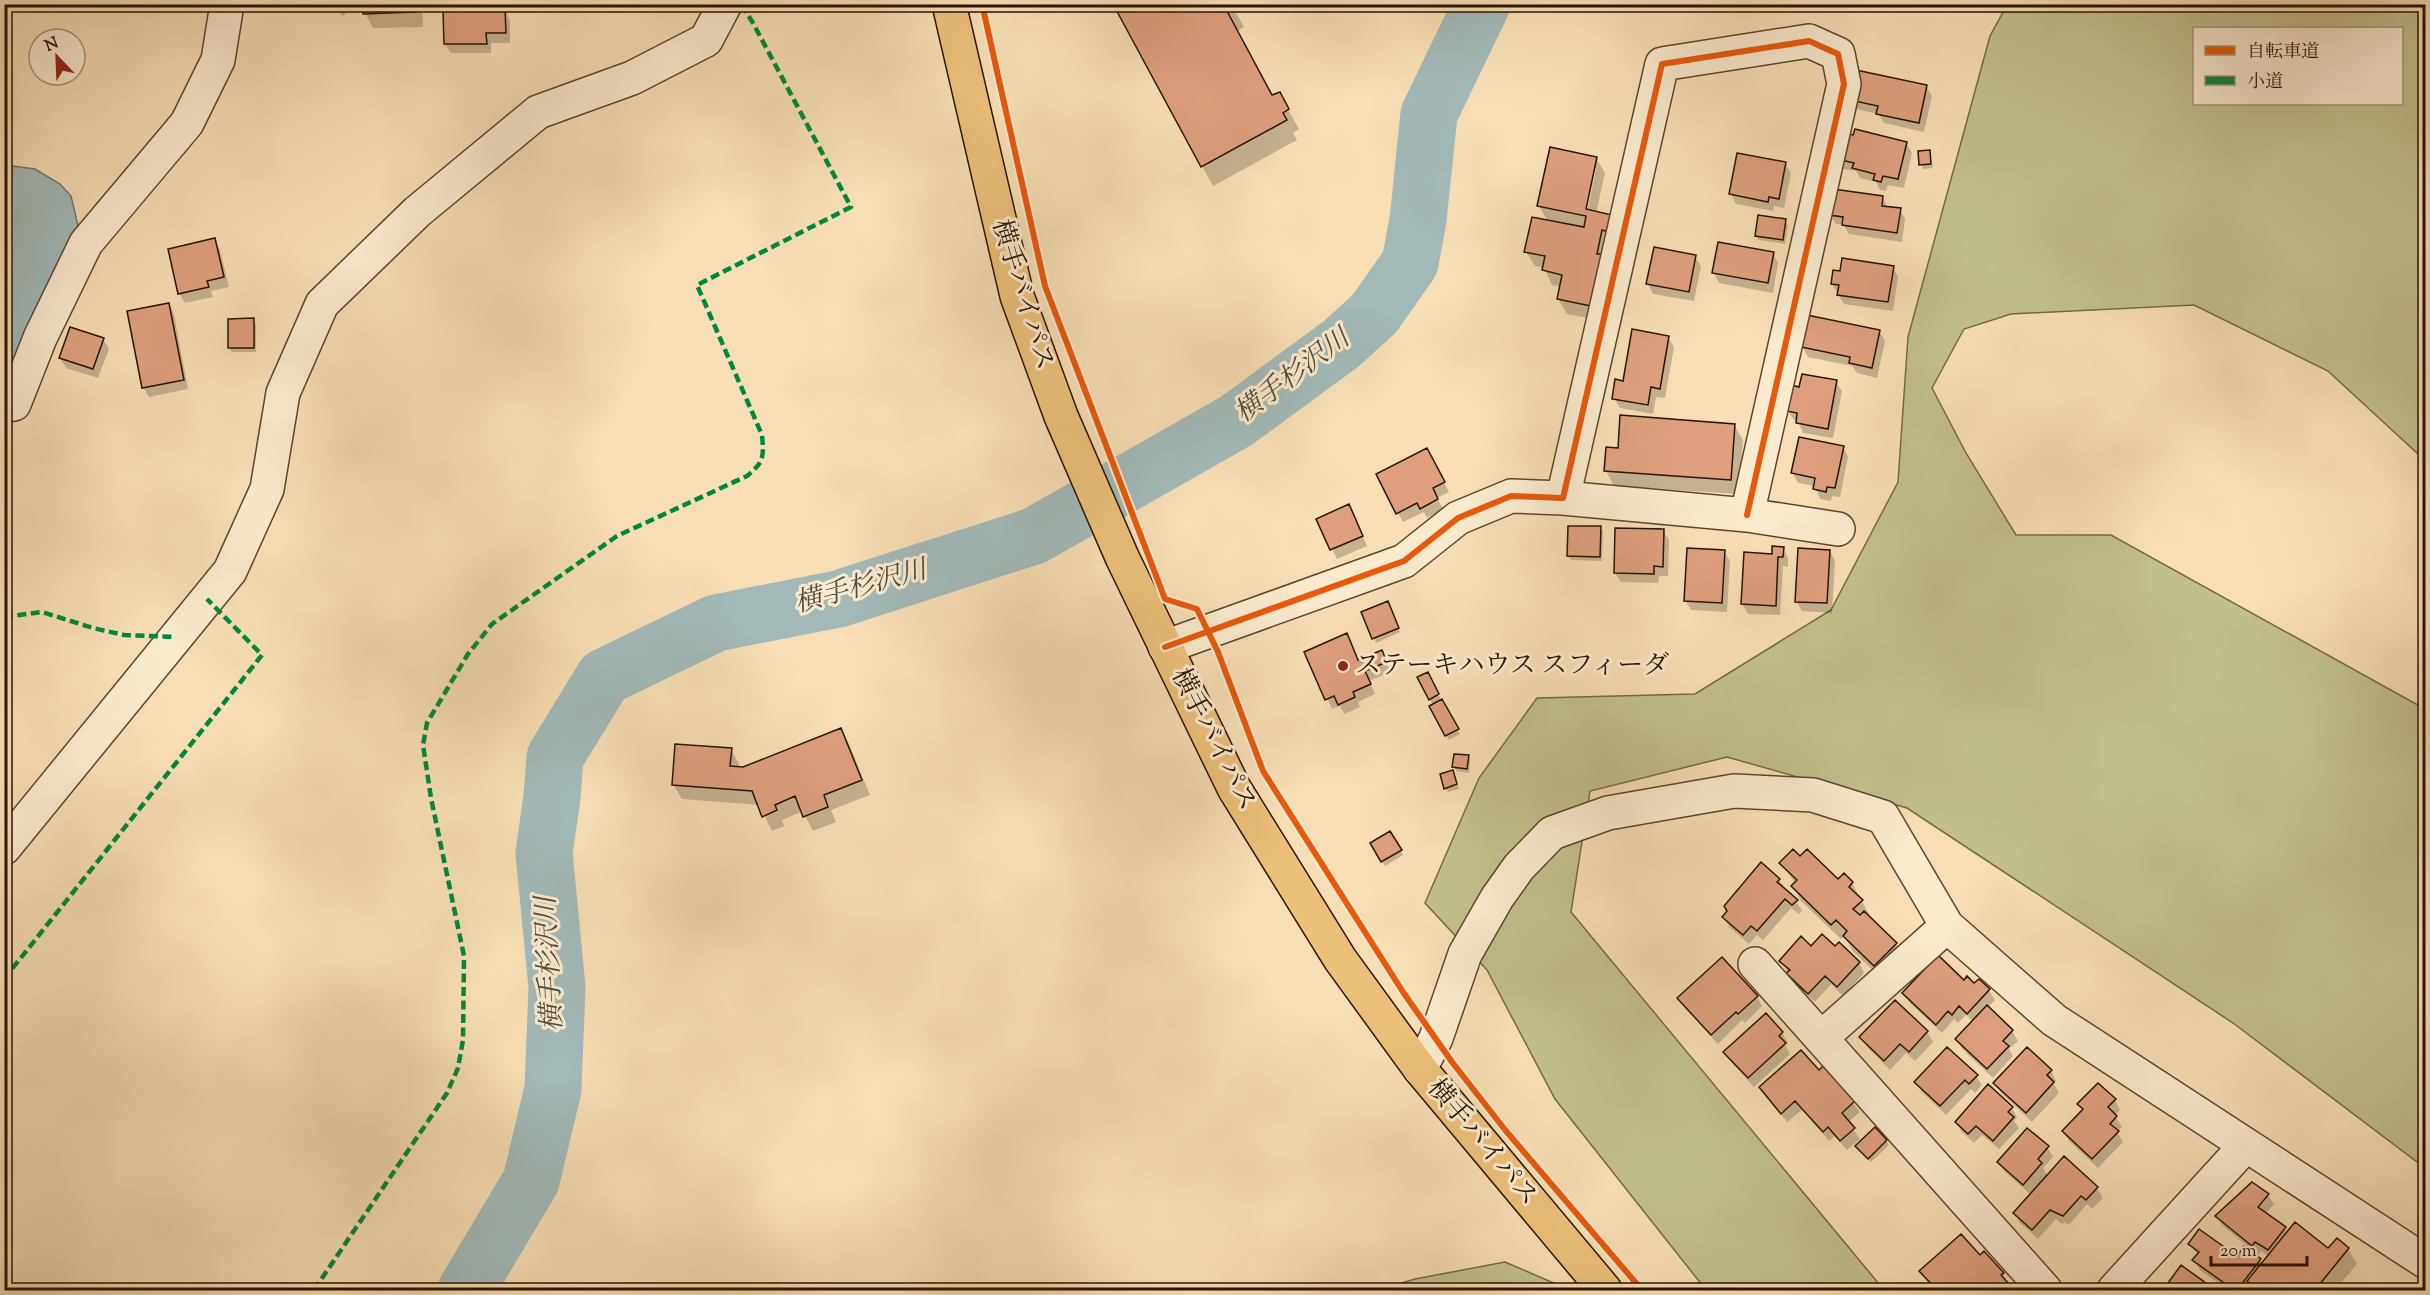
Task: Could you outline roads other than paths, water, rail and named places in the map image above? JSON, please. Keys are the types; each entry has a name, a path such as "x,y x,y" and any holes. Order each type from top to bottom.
{"highway":[{"name":"横手バイパス","path":"950,4 1017,296 1061,416 1122,557 1234,788 1340,959 1420,1069 1605,1290"}],"street":[{"path":"4,405 14,404 40,339 86,243 187,123 218,60 227,4"},
{"path":"4,848 230,572 267,489 283,393 322,304 417,212 538,112 632,78 705,40 725,4"},
{"path":"1563,498 1662,64 1809,41 1838,54 1844,84 1747,515"},
{"path":"1165,647 1404,561 1458,518 1511,496 1563,498 1747,515 1838,529"},
{"path":"1420,1069 1436,1038 1465,954 1497,898 1519,867 1552,833 1608,813 1734,791 1813,795 1882,817 1947,926 2054,1020 2426,1262"},
{"path":"1821,1038 1947,926"},
{"path":"1755,964 2045,1290"},
{"path":"2114,1290 2246,1146"}],"water":[{"path":"5,165 35,169 60,184 71,196 80,234 5,389"}],"waterway":[{"name":"横手杉沢川","path":"466,1290 531,1181 553,1089 557,987 544,853 555,757 604,677 716,623 838,599 1034,536 1236,421 1341,344 1374,314 1410,263 1418,220 1429,114 1482,4"}],"place":[{"name":"ステーキハウス スフィーダ","path":"1343,666"}]}
